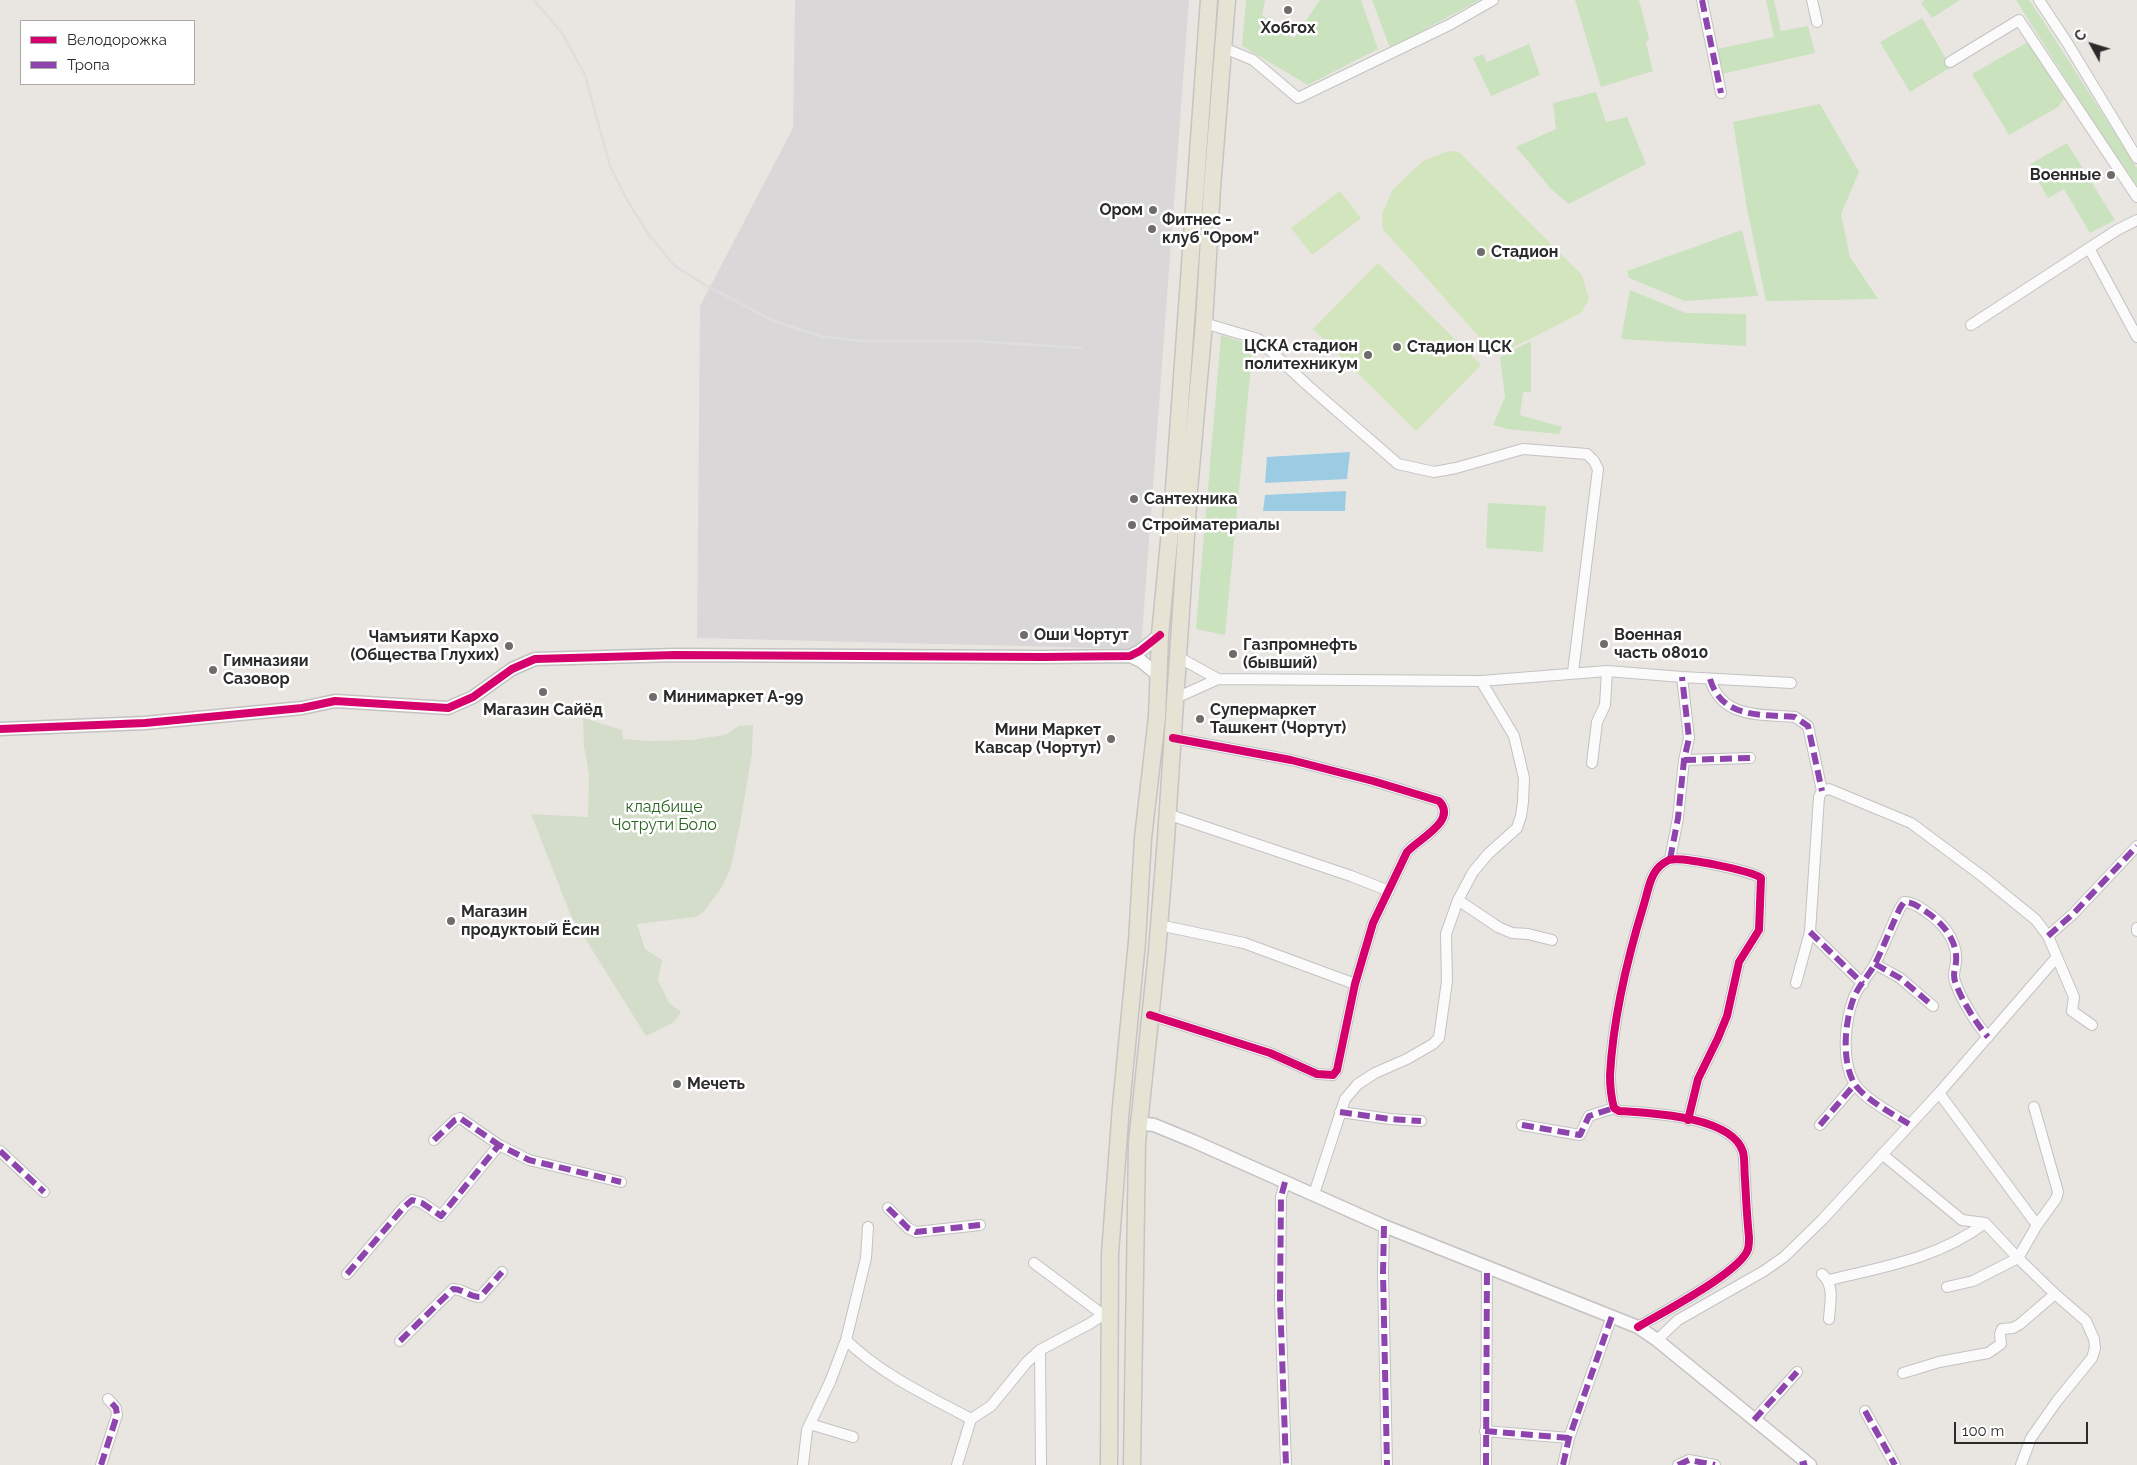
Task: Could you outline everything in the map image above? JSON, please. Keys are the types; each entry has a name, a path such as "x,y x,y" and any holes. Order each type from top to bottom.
{"main road":[{"path":"1132,1465 1134,1216 1139,1123 1159,924 1176,698 1182,490 1209,0"},
{"path":"1109,1465 1106,1317 1121,1106 1137,942 1143,838 1157,717 1160,636 1204,323 1212,188 1227,0"},
{"path":"1143,838 1166,839"},
{"path":"1113,1214 1134,1216"}],"street":[{"path":"1224,48 1254,60 1298,98 1451,24 1493,0"},
{"path":"1702,0 1721,93"},
{"path":"1812,0 1818,22"},
{"path":"2039,0 2137,158"},
{"path":"1950,62 2019,20 2137,197"},
{"path":"1972,325 2117,230 2137,220"},
{"path":"2089,248 2137,337"},
{"path":"1204,323 1258,339 1306,384 1398,464 1434,472 1456,468 1523,449 1587,454 1594,461 1598,469 1573,672"},
{"path":"1130,656 1160,636"},
{"path":"0,729 144,723 302,708 335,700 448,708 473,697 512,669 535,659 667,655 1130,656 1141,661 1158,675"},
{"path":"1178,657 1218,679"},
{"path":"1592,763 1597,722 1605,706 1607,671"},
{"path":"1176,698 1218,679 1481,681 1573,672 1607,671 1792,683"},
{"path":"1670,859 1678,818 1684,760 1689,738 1682,677"},
{"path":"1710,678 1718,697 1735,710 1795,717 1808,726 1822,791 1819,797 1810,932 1796,984"},
{"path":"1314,1194 1345,1099 1358,1084 1427,1048 1439,1038 1442,1028 1447,981 1446,934 1458,900 1473,872 1488,854 1517,828 1521,816 1524,778 1514,736 1481,681"},
{"path":"1150,1016 1270,1053 1318,1074 1333,1075 1337,1070 1355,984 1373,922 1407,852 1414,843 1428,835 1442,822 1444,808 1439,801 1373,781 1291,760 1173,738"},
{"path":"1684,760 1750,758"},
{"path":"1822,791 1829,789 1911,823 1990,882 2036,920 2048,936 2074,997 2072,1011 2092,1025"},
{"path":"1167,814 1389,890"},
{"path":"2048,936 2073,914 2137,846"},
{"path":"1638,1327 1700,1290 1735,1266 1748,1249 1749,1237 1743,1151 1732,1136 1712,1126 1662,1114 1619,1111 1614,1108 1610,1095 1610,1074 1627,968 1635,932 1652,876 1660,865 1670,859 1689,860 1743,871 1757,874 1761,878 1759,930 1739,962 1725,1022 1698,1079 1688,1120"},
{"path":"1458,900 1498,927 1512,934 1528,934 1552,940"},
{"path":"1910,1124 1875,1102 1855,1084 1850,1074 1846,1044 1847,1020 1855,995 1875,964 1902,906 1907,902 1940,921 1948,932 1954,946 1956,961 1953,973 1956,985 1977,1024 1988,1037"},
{"path":"1159,924 1244,943 1355,984"},
{"path":"1810,932 1863,984"},
{"path":"1657,1340 1678,1320 1764,1271 1784,1257 1822,1220 1939,1093 2056,958"},
{"path":"1875,964 1900,978 1933,1006"},
{"path":"1820,1126 1855,1084"},
{"path":"1939,1093 2037,1225"},
{"path":"1522,1125 1580,1135 1589,1116 1614,1108"},
{"path":"1946,1287 1973,1281 2018,1258 2037,1225 2056,1199 2058,1192 2034,1108"},
{"path":"1340,1112 1421,1121"},
{"path":"434,1140 455,1120 460,1118 498,1145 529,1160 621,1182"},
{"path":"1139,1123 1154,1125 1384,1226 1638,1327 1657,1340 1806,1464"},
{"path":"347,1274 412,1200 441,1216 498,1145"},
{"path":"0,1150 44,1192"},
{"path":"1882,1154 1962,1220 1984,1223 2055,1294 2086,1321 2094,1339 2095,1348 2092,1358 2057,1401 2031,1438 2021,1465"},
{"path":"1285,1182 1281,1197 1280,1300 1286,1465"},
{"path":"888,1208 908,1228 916,1232 980,1225"},
{"path":"1829,1320 1832,1290 1825,1277 1917,1259 1951,1245 1984,1223"},
{"path":"1384,1226 1383,1273 1387,1465"},
{"path":"803,1465 807,1430 830,1382 846,1340 866,1258 868,1227"},
{"path":"1034,1264 1106,1317"},
{"path":"1486,1465 1487,1267"},
{"path":"400,1341 453,1289 480,1297 502,1272"},
{"path":"1903,1373 1939,1362 1988,1353 2001,1344 2000,1334 2002,1329 2013,1328 2020,1324 2055,1294"},
{"path":"1562,1465 1569,1438 1612,1316"},
{"path":"957,1465 971,1419 992,1406 1027,1362 1040,1350 1106,1317"},
{"path":"846,1340 857,1352 891,1376 971,1419"},
{"path":"1040,1350 1042,1465"},
{"path":"1754,1420 1796,1372"},
{"path":"101,1465 117,1416 116,1408 108,1398"},
{"path":"1865,1411 1895,1465"},
{"path":"810,1424 853,1437"},
{"path":"1485,1431 1569,1438"},
{"path":"1678,1465 1689,1460 1715,1465"}],"shaded area":[{"path":"795,0 1189,0 1141,649 697,638 700,306 793,128"}],"green space":[{"path":"1246,0 1265,0 1262,15 1294,38 1320,0 1361,0 1378,49 1308,85 1242,46"},
{"path":"1372,0 1480,0 1390,48"},
{"path":"1575,0 1639,0 1649,39 1646,43 1653,71 1601,87"},
{"path":"1766,0 1774,0 1781,31 1808,26 1815,53 1722,74 1717,49 1774,37"},
{"path":"1924,0 1960,0 1932,18 1921,3"},
{"path":"2016,0 2029,0 2042,19 2137,168 2137,186 2093,122"},
{"path":"1922,18 1951,67 1910,92 1880,42"},
{"path":"2028,42 2064,99 2058,107 2009,135 1972,74"},
{"path":"1529,44 1540,75 1491,96 1473,58 1483,54 1487,62"},
{"path":"1596,92 1606,122 1627,117 1646,164 1569,204 1551,189 1516,147 1556,129 1553,103"},
{"path":"1820,104 1859,172 1841,214 1850,257 1878,299 1766,301 1747,208 1733,122"},
{"path":"2067,143 2115,220 2090,233 2064,189 2048,198 2029,165"},
{"name":"Стадион","path":"1448,151 1459,152 1582,275 1589,299 1581,313 1496,356 1383,229 1382,214 1393,189 1423,161"},
{"path":"1340,191 1361,218 1312,255 1291,228"},
{"path":"1742,230 1758,296 1685,301 1629,278 1627,271"},
{"name":"Стадион ЦСК","path":"1378,263 1481,365 1416,431 1313,329"},
{"path":"1630,290 1686,313 1746,314 1746,346 1621,339"},
{"path":"1221,335 1253,345 1225,635 1196,629"},
{"path":"1531,341 1531,392 1523,392 1520,415 1562,427 1559,434 1507,429 1493,425 1505,397 1500,357"},
{"path":"1488,503 1546,506 1543,552 1486,548"},
{"name":"кладбище Чотрути Боло","path":"583,718 622,730 623,739 651,741 691,740 725,735 739,726 753,725 752,753 740,824 731,867 722,887 704,911 696,917 637,924 645,949 662,960 658,980 669,1003 681,1012 674,1022 646,1036 571,916 531,814 588,817 589,775 584,747"}],"water":[{"path":"1350,452 1347,479 1265,483 1267,457"},
{"path":"1346,491 1345,511 1263,511 1265,495"}],"railway":[{"path":"534,0 562,33 585,75 610,166 627,200 649,235 675,266 705,285 776,322 823,337 865,341 975,341 1081,348"}],"marked path":[{"path":"1702,0 1721,93"},
{"path":"1670,859 1678,818 1684,760 1689,738 1682,677"},
{"path":"1710,679 1723,701 1733,708 1756,714 1795,717 1808,726 1822,791"},
{"path":"1684,760 1750,758"},
{"path":"2048,936 2073,914 2137,846"},
{"path":"1909,1124 1879,1106 1859,1089 1850,1074 1846,1052 1848,1017 1854,997 1875,964 1904,902 1918,906 1948,932 1956,954 1954,975 1956,984 1970,1012 1988,1037"},
{"path":"1810,932 1863,984"},
{"path":"1875,964 1900,978 1933,1006"},
{"path":"1820,1125 1855,1084"},
{"path":"1522,1125 1580,1135 1589,1116 1614,1108"},
{"path":"1340,1112 1421,1121"},
{"path":"434,1140 455,1120 460,1118 499,1145"},
{"path":"347,1274 412,1200 422,1203 441,1216 499,1145 529,1160 621,1182"},
{"path":"0,1151 44,1192"},
{"path":"1285,1182 1281,1197 1280,1300 1286,1465"},
{"path":"888,1208 908,1228 916,1232 980,1225"},
{"path":"1384,1226 1383,1273 1387,1465"},
{"path":"1486,1465 1487,1267"},
{"path":"400,1341 453,1289 480,1297 502,1272"},
{"path":"1563,1465 1569,1438 1612,1316"},
{"path":"1754,1420 1797,1372"},
{"path":"101,1465 117,1415 116,1408 108,1399"},
{"path":"1865,1411 1895,1465"},
{"path":"1485,1431 1569,1438"},
{"path":"1678,1465 1689,1460 1715,1465"},
{"path":"1800,1465 1807,1463"}],"cycle path":[{"path":"0,729 145,723 302,708 335,701 448,708 473,697 512,669 535,659 675,655 1130,656 1140,651 1160,635"},
{"path":"1150,1015 1270,1053 1317,1074 1333,1075 1337,1070 1355,984 1373,923 1407,852 1434,829 1444,816 1444,808 1439,801 1373,781 1291,760 1173,738"},
{"path":"1638,1327 1699,1291 1731,1269 1742,1258 1749,1244 1744,1155 1736,1140 1723,1131 1707,1124 1688,1119 1669,1115 1619,1111 1614,1108 1612,1100 1610,1075 1614,1032 1632,945 1654,874 1664,863 1676,859 1716,865 1761,878 1759,930 1739,962 1727,1016 1698,1079 1688,1120"}],"place":[{"name":"Хобгох","path":"1288,10"},
{"name":"Военные","path":"2111,175"},
{"name":"Ором","path":"1153,210"},
{"name":"Фитнес - клуб \"Ором\"","path":"1152,229"},
{"name":"Стадион","path":"1481,252"},
{"name":"Стадион ЦСК","path":"1397,347"},
{"name":"ЦСКА стадион политехникум","path":"1368,355"},
{"name":"Сантехника","path":"1134,499"},
{"name":"Стройматериалы","path":"1132,525"},
{"name":"Оши Чортут","path":"1024,635"},
{"name":"Военная часть 08010","path":"1604,644"},
{"name":"Чамъияти Кархо (Общества Глухих)","path":"509,646"},
{"name":"Газпромнефть (бывший)","path":"1233,654"},
{"name":"Гимназияи Сазовор","path":"213,670"},
{"name":"Магазин Сайёд","path":"543,692"},
{"name":"Минимаркет А-99","path":"653,697"},
{"name":"Супермаркет Ташкент (Чортут)","path":"1200,719"},
{"name":"Мини Маркет Кавсар (Чортут)","path":"1111,739"},
{"name":"Магазин продуктоый Ёсин","path":"451,921"},
{"name":"Мечеть","path":"677,1084"}]}
